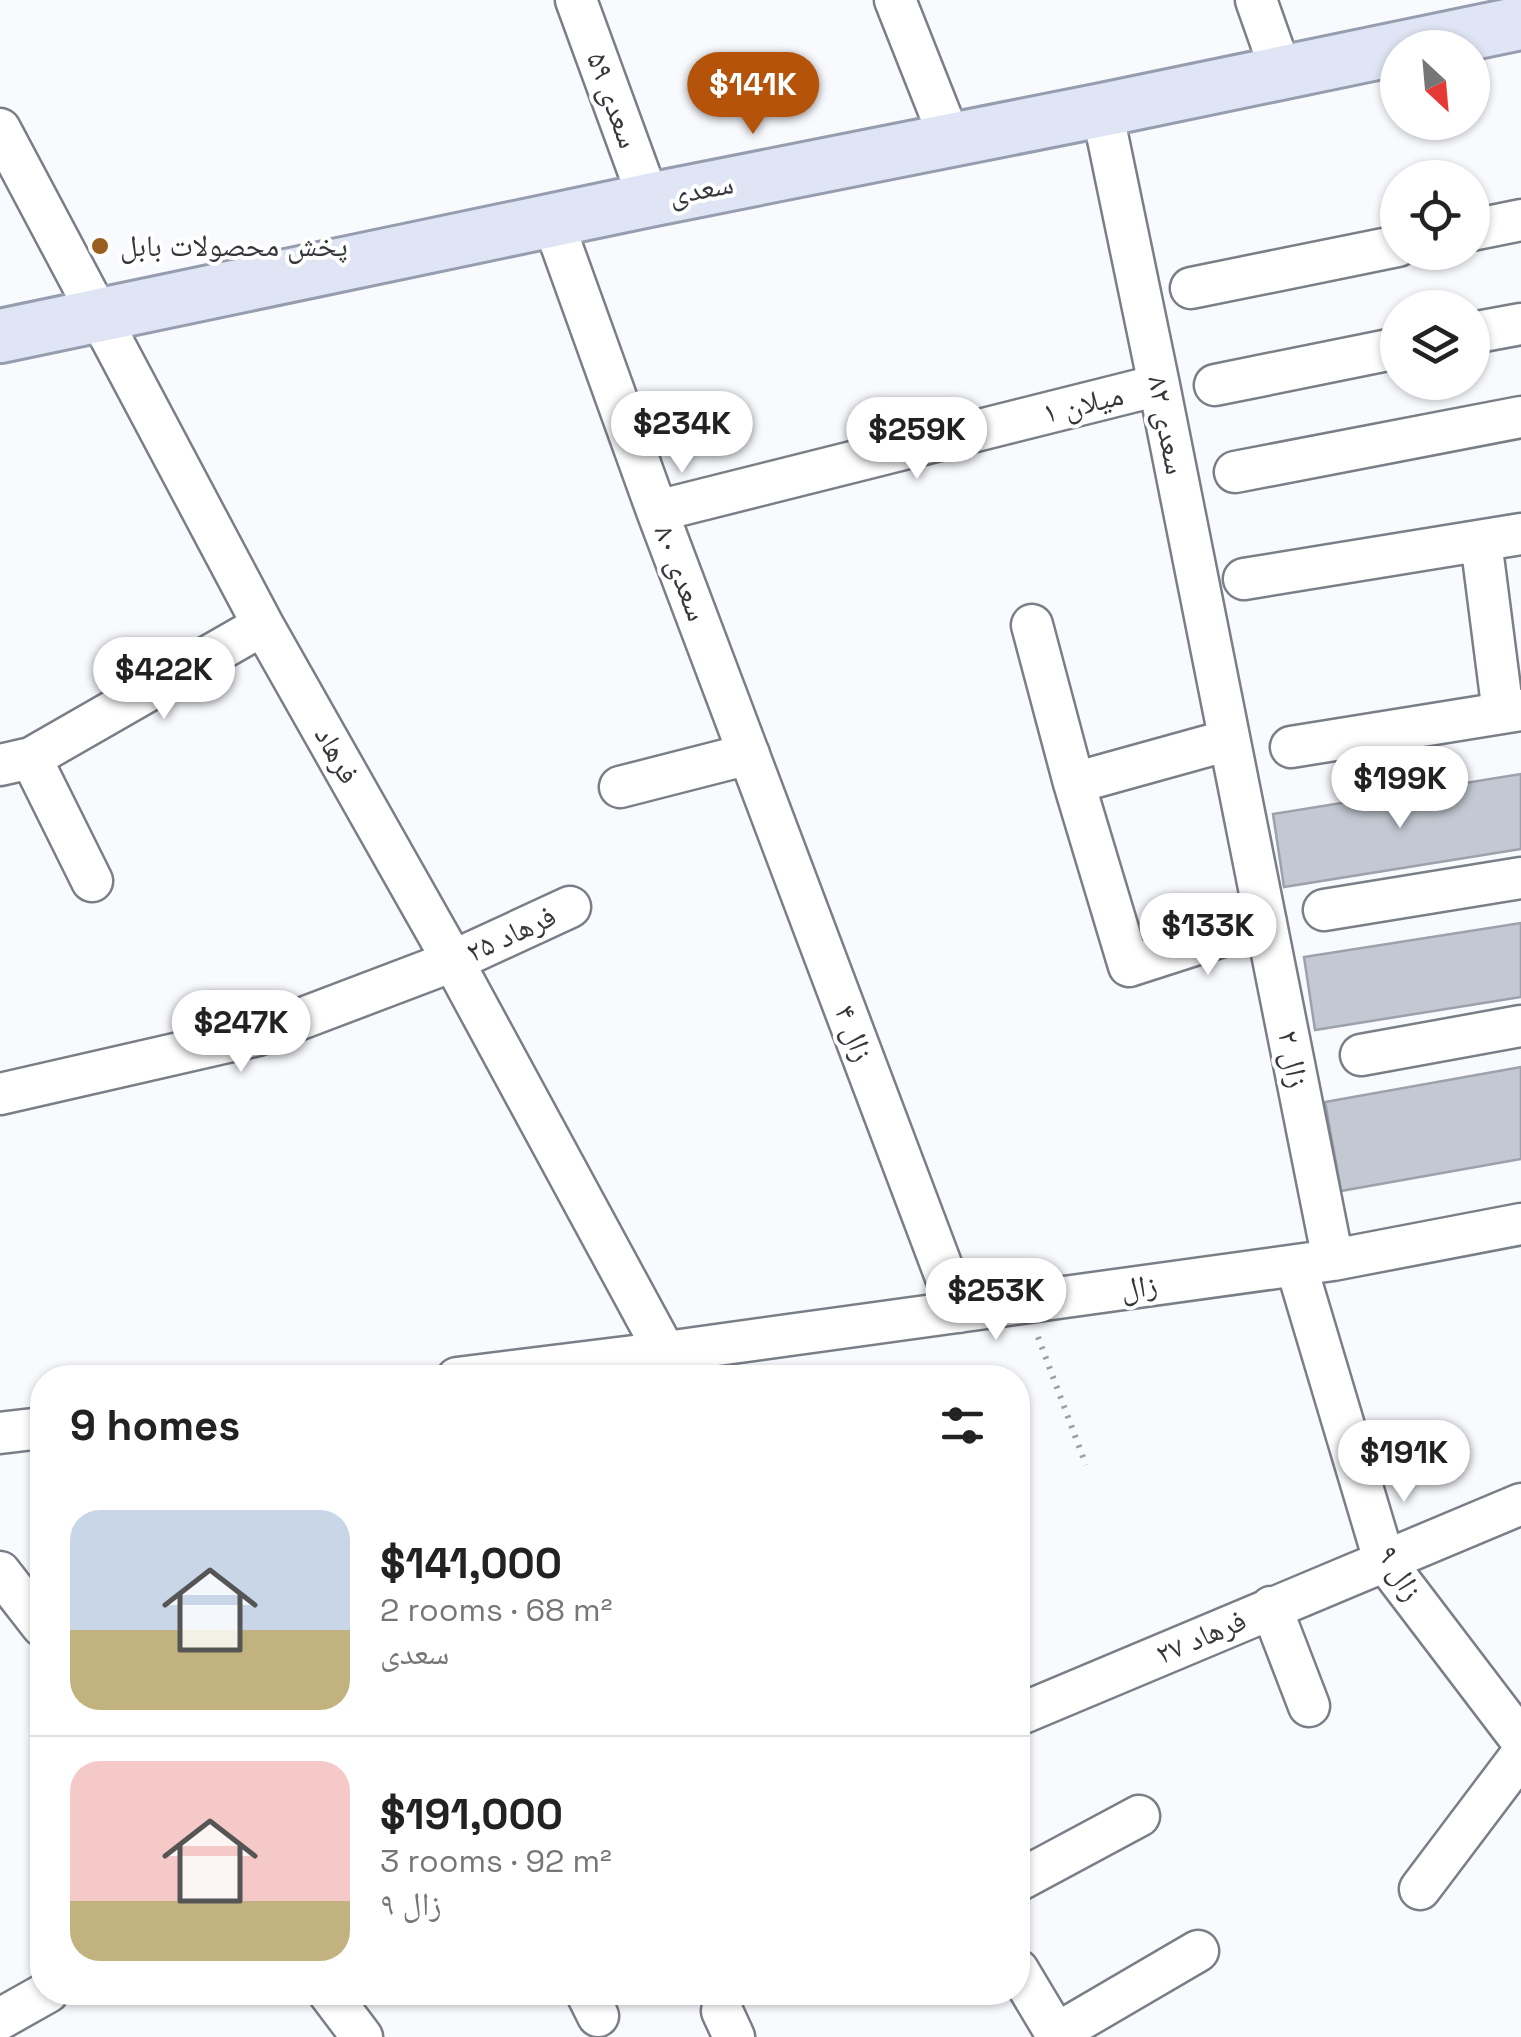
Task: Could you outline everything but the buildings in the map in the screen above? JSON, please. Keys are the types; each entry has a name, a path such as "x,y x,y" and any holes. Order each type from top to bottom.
{"main road":[{"name":"سعدی","path":"0,336 1102,110 1282,71 1491,17"}],"street":[{"name":"سعدی ۵۹","path":"576,0 649,200"},
{"path":"895,0 950,140"},
{"path":"1256,0 1282,71"},
{"name":"سعدی ۸۲","path":"1102,110 1229,740"},
{"name":"فرهاد","path":"0,129 263,625 453,961 672,1365"},
{"path":"1490,226 1521,220"},
{"name":"سعدی ۸۰","path":"553,222 749,754"},
{"path":"1191,288 1380,250"},
{"path":"1490,330 1521,324"},
{"path":"1215,385 1380,352"},
{"name":"میلان ۱","path":"657,511 1159,385"},
{"path":"1235,472 1521,418"},
{"path":"1244,579 1521,534"},
{"path":"1291,748 1512,711 1481,540"},
{"path":"92,880 8,763 263,625"},
{"path":"1032,625 1129,966 1266,922"},
{"path":"1074,782 1229,740"},
{"name":"زال ۲","path":"1229,740 1266,922 1314,1263"},
{"path":"620,787 749,754"},
{"name":"زال ۴","path":"749,754 959,1312"},
{"path":"1324,910 1521,878"},
{"name":"فرهاد ۲۵","path":"0,1094 258,1035 453,961 570,907"},
{"path":"1362,1055 1521,1026"},
{"name":"زال","path":"672,1365 959,1312 1314,1263 1521,1224"},
{"name":"زال ۹","path":"1314,1263 1384,1560 1521,1740"},
{"path":"0,1433 30,1429"},
{"name":"فرهاد ۲۷","path":"1030,1710 1521,1504"},
{"path":"0,1572 30,1611"},
{"path":"1271,1607 1309,1706"},
{"path":"1420,1889 1521,1755"},
{"path":"1030,1874 1139,1816"},
{"path":"1030,1990 1058,2035 1198,1952"},
{"path":"0,2018 30,2002"},
{"path":"338,2005 362,2037"}],"path":[{"path":"1025,1303 1086,1465"}],"place":[{"name":"پخش محصولات بابل","path":"100,246"}]}
